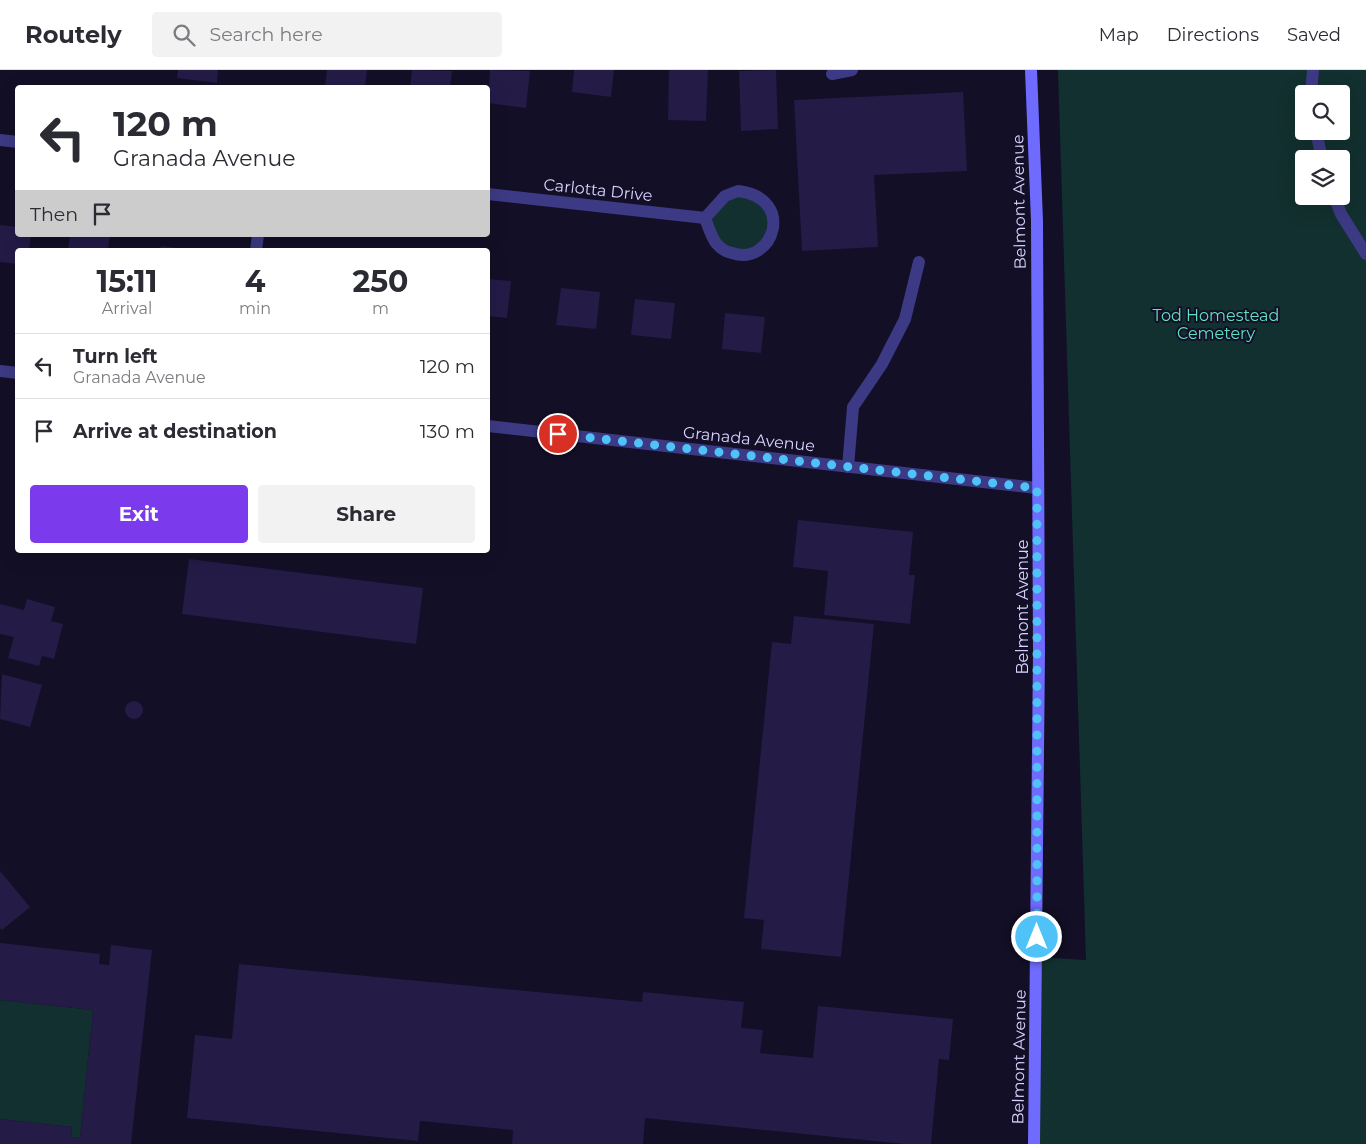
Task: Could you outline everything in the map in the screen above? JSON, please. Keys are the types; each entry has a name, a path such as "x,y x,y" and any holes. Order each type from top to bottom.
{"main road":[{"name":"Belmont Avenue","path":"1031,70 1037,221 1039,761 1034,1144"}],"street":[{"path":"832,74 852,70"},
{"path":"1312,70 1312,85"},
{"path":"0,140 15,142"},
{"path":"738,192 751,193 763,199 770,210 774,223 771,236 764,247 752,254 739,256 726,251 716,243 704,218 725,196 738,192"},
{"name":"Carlotta Drive","path":"490,194 704,218"},
{"path":"1338,205 1366,254"},
{"path":"848,467 853,407 882,364 905,319 919,262"},
{"path":"0,370 15,372"},
{"name":"Granada Avenue","path":"490,426 1037,488"}],"green space":[{"name":"Tod Homestead Cemetery","path":"1058,70 1366,70 1366,1144 1034,1144 1037,957 1086,960"},
{"path":"738,191 770,210 763,247 726,251 705,218"},
{"path":"0,1000 93,1010 80,1138 71,1137 72,1127 0,1119"}],"building":[{"path":"178,70 218,70 217,83 177,78"},
{"path":"327,70 367,70 365,85 325,85"},
{"path":"412,70 452,71 450,85 410,85"},
{"path":"490,70 530,71 526,108 490,103"},
{"path":"574,70 614,70 611,97 572,92"},
{"path":"669,70 708,70 706,121 668,120"},
{"path":"776,70 778,129 741,131 739,71"},
{"path":"963,92 967,171 874,175 878,247 802,251 794,100"},
{"path":"0,225 15,227 15,237 31,237 29,248 15,248 15,264 0,262"},
{"path":"70,237 110,237 108,248 68,248"},
{"path":"161,246 178,248 160,248"},
{"path":"490,279 511,281 507,318 490,316"},
{"path":"561,288 600,292 596,329 556,325"},
{"path":"635,299 675,303 671,339 631,335"},
{"path":"725,313 765,317 761,353 722,349"},
{"path":"798,520 913,532 909,575 915,575 910,624 824,615 828,571 793,567"},
{"path":"189,559 423,588 416,644 182,614"},
{"path":"27,599 55,607 51,621 63,624 54,659 42,656 39,666 8,658 14,637 0,634 0,604 24,610"},
{"path":"794,616 874,624 841,957 761,949 764,920 744,918 772,642 791,644"},
{"path":"2,674 42,685 30,727 0,719"},
{"path":"130,701 138,701 143,706 141,717 130,719 125,714 125,706"},
{"path":"0,871 30,907 2,930 0,928"},
{"path":"0,943 100,954 99,964 109,965 111,945 152,950 131,1144 0,1144 0,1119 72,1127 71,1137 80,1138 93,1010 0,1000"},
{"path":"239,964 642,1002 643,992 744,1002 741,1028 763,1030 760,1053 813,1058 818,1006 953,1019 949,1060 939,1059 931,1144 904,1144 645,1118 643,1144 512,1144 513,1130 420,1121 418,1141 187,1118 195,1035 232,1039"}],"route":[{"path":"558,434 1037,488 1039,752 1037,937"}]}
